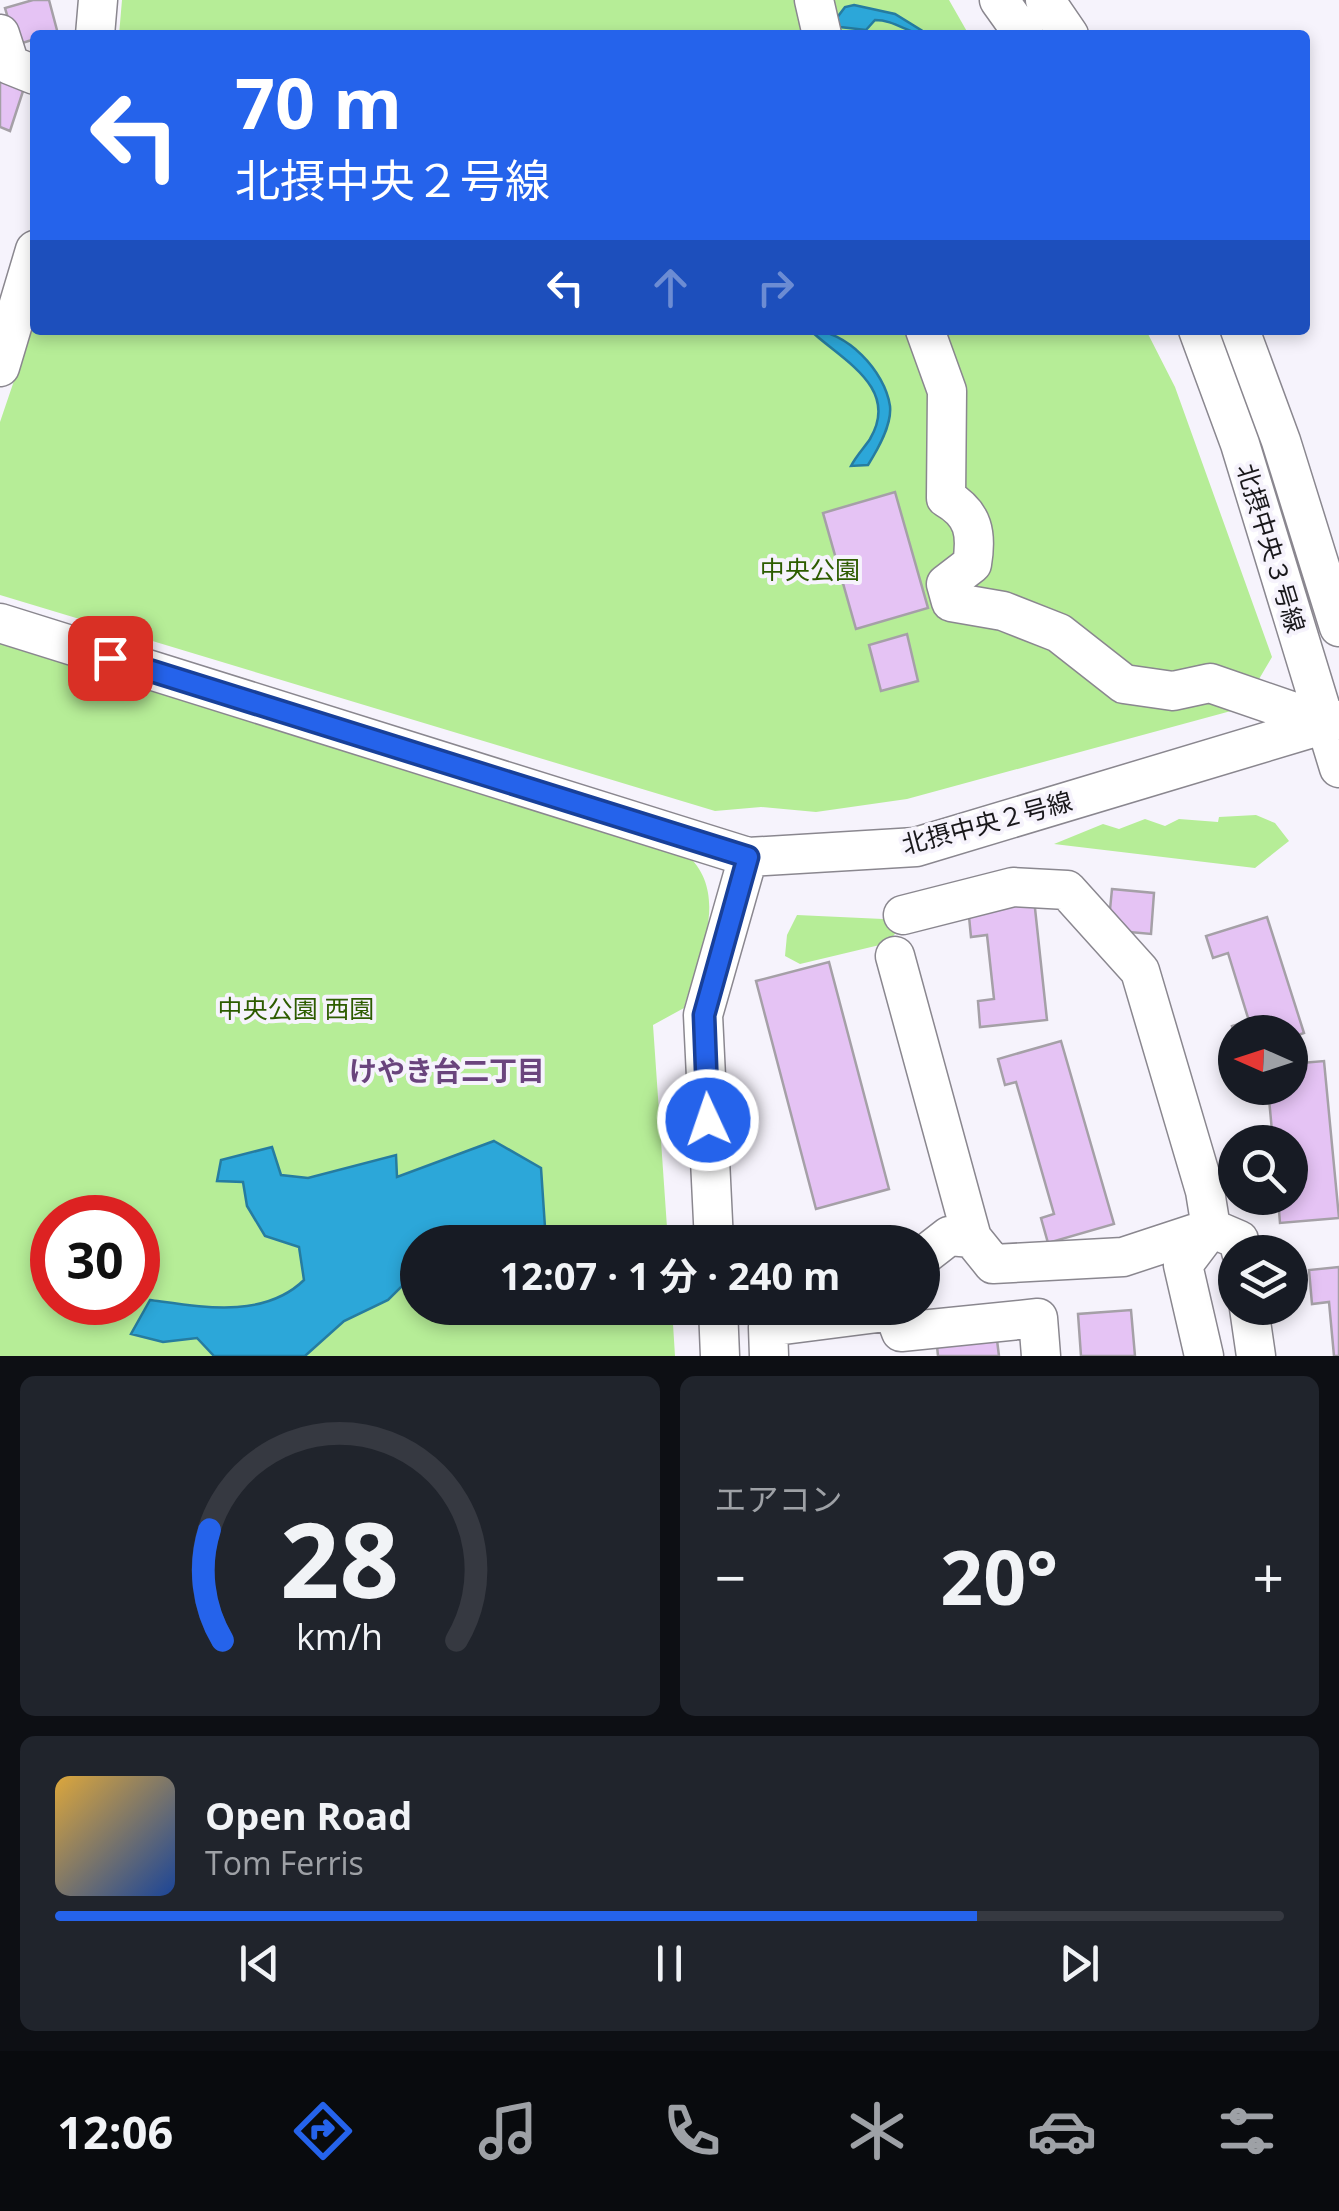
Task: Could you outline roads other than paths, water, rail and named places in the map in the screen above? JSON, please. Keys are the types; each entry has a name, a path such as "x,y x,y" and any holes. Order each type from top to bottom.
{"street":[{"path":"96,30 98,0"},
{"path":"814,0 821,30"},
{"path":"999,0 1020,30"},
{"path":"1045,0 1066,30"},
{"path":"0,34 10,65 30,73"},
{"path":"0,367 9,306 30,261"},
{"path":"927,335 947,391 946,498 962,507 972,522 975,542 972,564 946,584 951,602 1003,610 1059,633 1124,684 1173,692 1210,683 1332,721"},
{"name":"北摂中央３号線","path":"1200,335 1332,721 1339,768"},
{"name":"北摂中央３号線","path":"1242,335 1281,441 1339,627"},
{"name":"北摂中央２号線","path":"0,623 748,857 916,847 1332,721"},
{"path":"713,1225 704,1015 748,857"},
{"path":"903,915 1013,887 1067,890 1140,971 1206,1190 1210,1228 1184,1264 1204,1356"},
{"path":"895,956 972,1238 993,1264 1122,1257 1210,1228 1227,1235"},
{"path":"940,1243 950,1236 972,1238"},
{"path":"769,1356 768,1327 893,1311 902,1344 1038,1318 1041,1356"},
{"path":"719,1325 720,1356"},
{"path":"1251,1325 1256,1356"}],"water":[{"path":"854,5 895,14 921,30 875,20 866,30 840,27 836,19 845,7"},
{"path":"816,335 832,335 850,345 872,367 887,393 889,421 868,465 851,466 878,421 878,404 873,389"},
{"path":"494,1141 541,1168 545,1225 400,1225 400,1288 388,1300 344,1321 305,1356 214,1356 197,1338 163,1342 131,1334 136,1325 160,1325 160,1301 211,1307 251,1305 270,1301 304,1280 299,1247 265,1236 247,1206 243,1182 217,1181 221,1160 272,1147 281,1175 308,1178 396,1155 397,1177"}],"district":[{"name":"けやき台二丁目","path":"447,1071"}],"park label":[{"name":"中央公園","path":"810,570"},
{"name":"中央公園 西園","path":"296,1009"}]}
